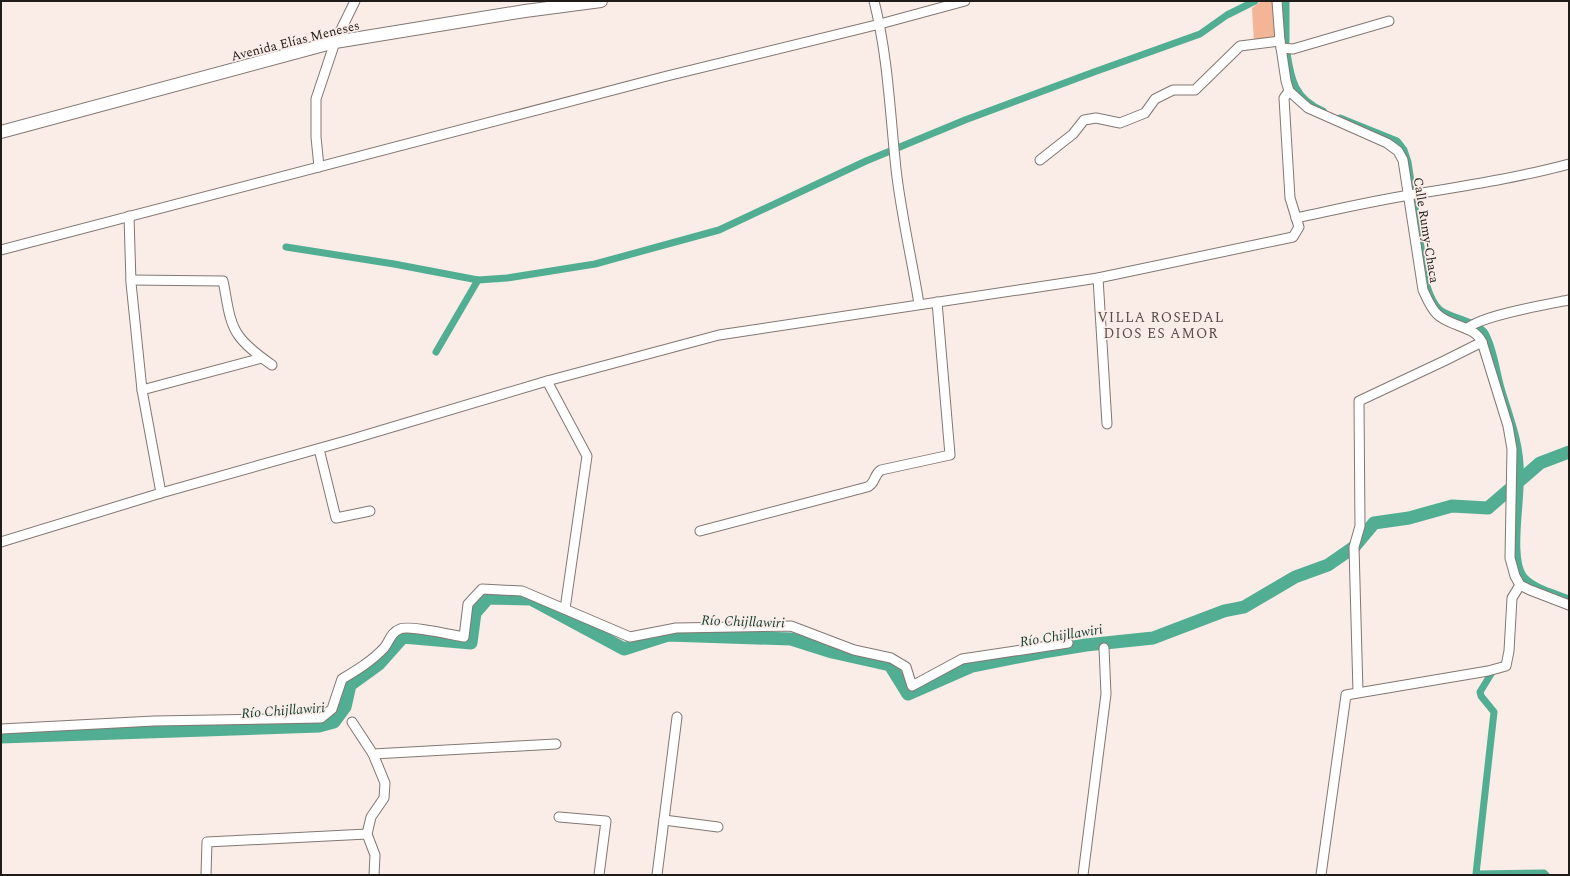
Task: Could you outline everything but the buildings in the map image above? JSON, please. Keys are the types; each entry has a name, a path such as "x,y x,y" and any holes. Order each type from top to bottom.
{"main road":[{"name":"Avenida Elías Meneses","path":"1,132 335,42 526,11 601,1"}],"street":[{"path":"319,167 316,137 316,99 335,42 355,1"},
{"path":"874,1 880,24 886,67 896,171 919,304"},
{"path":"1,250 660,78 880,24 965,1"},
{"path":"1,542 161,493 319,449 547,381 719,335 1098,278 1293,237 1299,227 1290,198 1284,98 1289,91 1286,81 1281,44 1278,1"},
{"path":"1040,160 1073,134 1084,120 1096,118 1120,123 1145,113 1155,99 1172,90 1195,90 1240,46 1281,44 1293,49 1389,21"},
{"name":"Calle Rumy-Chaca","path":"1289,91 1308,108 1387,143 1398,151 1403,160 1413,194 1423,290 1430,304 1438,315 1452,324 1471,326 1479,335 1482,342"},
{"path":"1296,218 1413,194 1531,174 1569,164"},
{"path":"129,216 131,280 142,390 161,493"},
{"path":"1098,278 1107,424"},
{"path":"131,280 223,281 233,325 239,336 262,358 272,365"},
{"path":"1471,326 1498,316 1569,300"},
{"path":"700,531 867,487 874,483 877,472 881,470 950,455 936,302"},
{"path":"1358,692 1354,547 1360,526 1359,401 1482,342 1508,426 1512,449 1510,484 1510,558 1515,576 1520,585 1569,605"},
{"path":"142,390 262,358"},
{"path":"547,381 587,456 565,609"},
{"path":"319,449 336,518 370,511"},
{"path":"1321,875 1346,695 1488,671 1506,666 1509,651 1512,598 1520,585"},
{"path":"1,729 154,721 321,718 332,709 342,679 364,666 385,646 391,634 401,629 419,630 464,637 468,604 482,589 522,591 630,637 676,628 791,626 854,650 891,658 906,667 912,686 962,659 1068,643"},
{"path":"1083,875 1106,694 1104,648"},
{"path":"657,875 677,717"},
{"path":"352,722 373,754 385,783 384,798 371,817 367,834 375,855 374,875"},
{"path":"373,754 556,744"},
{"path":"559,817 606,821 599,875"},
{"path":"664,820 718,827"},
{"path":"206,875 207,842 367,834"}],"shaded area":[{"path":"1261,1 1274,1 1277,38 1254,42 1252,8"}],"waterway":[{"path":"286,247 394,264 478,280 507,278 595,264 719,230 866,161 965,120 1200,34 1227,15 1255,1"},
{"path":"1286,1 1286,41"},
{"path":"1287,53 1290,72 1296,88 1306,101 1323,111"},
{"path":"1340,118 1397,141 1404,150 1408,162 1427,286 1431,296 1439,309 1473,324 1482,330 1488,339 1493,353 1519,456 1520,480 1517,548 1520,571 1529,582 1569,599"},
{"path":"436,352 478,280"},
{"name":"Río Chijllawiri","path":"1,737 319,726 334,722 345,707 350,685 379,664 403,637 471,643 475,613 488,598 531,599 624,649 668,635 791,639 832,652 890,665 908,694 972,666 1086,645 1153,638 1224,611 1244,607 1295,577 1328,565 1354,547 1374,523 1409,518 1452,506 1488,508 1540,463 1569,452"},
{"path":"1491,674 1480,692 1481,696 1494,712 1476,874 1544,873 1546,875"}],"district":[{"name":"VILLA ROSEDAL DIOS ES AMOR","path":"1161,326"}]}
